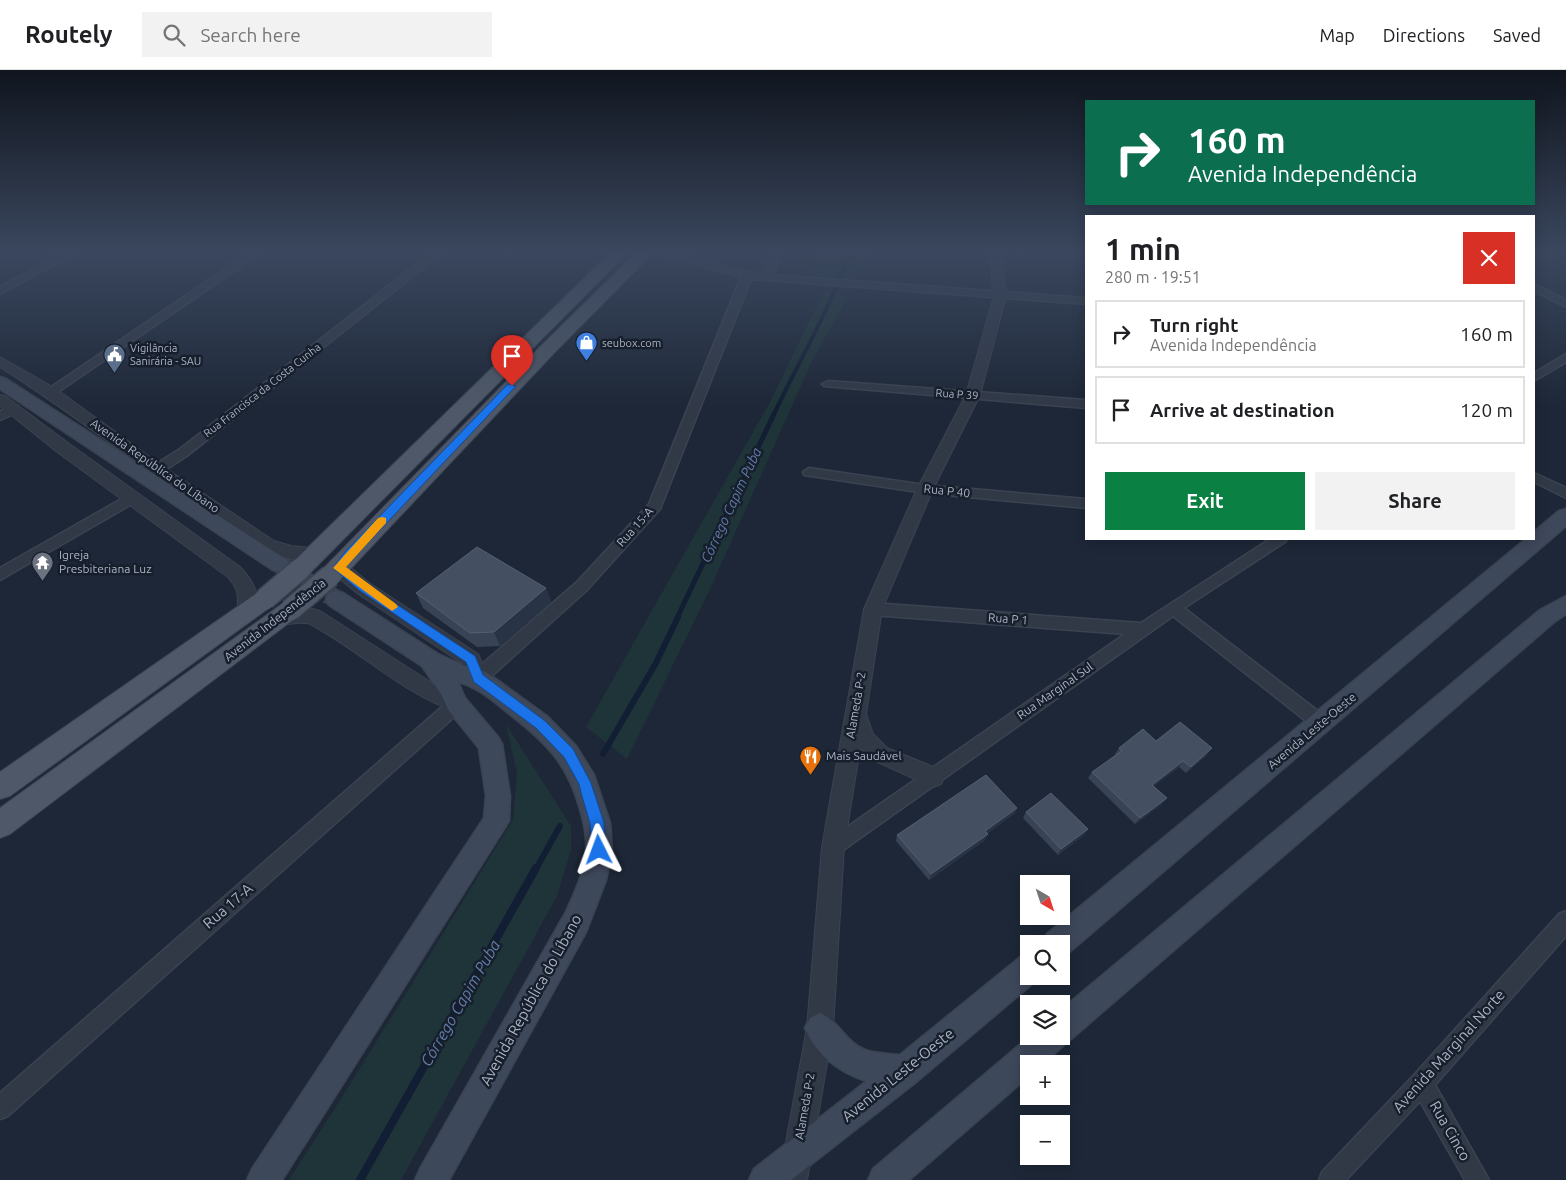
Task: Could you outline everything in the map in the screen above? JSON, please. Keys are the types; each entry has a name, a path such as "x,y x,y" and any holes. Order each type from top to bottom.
{"main road":[{"name":"Avenida Independência","path":"0,826 271,609 299,562 529,344 569,304"},
{"name":"Avenida Independência","path":"0,787 271,609 334,572 594,304"},
{"path":"529,344 549,348"},
{"name":"Avenida República do Líbano","path":"3,394 299,562"},
{"name":"Avenida Leste-Oeste","path":"1068,935 1566,516"},
{"name":"Avenida República do Líbano","path":"336,599 430,660 457,673 478,678 540,724 568,753 585,783 597,823 599,850 593,880 576,922 431,1180"},
{"path":"1070,1021 1540,622 1566,604"},
{"name":"Avenida República do Líbano","path":"263,1180 496,820 498,796 490,744 457,704 450,689 430,660"},
{"name":"Avenida Leste-Oeste","path":"765,1180 795,1168 905,1071 1020,975"},
{"path":"820,1028 845,1057 858,1064 905,1071"},
{"path":"884,1180 1042,1045"}],"street":[{"path":"51,392 181,304"},
{"name":"Rua Francisca da Costa Cunha","path":"156,470 184,452 372,304"},
{"name":"Rua 15-A","path":"478,678 582,586 655,506 736,304"},
{"name":"Alameda P-2","path":"795,1168 820,1028 834,847 855,712 874,609 924,489 973,395 998,304"},
{"path":"1535,377 1566,357"},
{"name":"Avenida República do Líbano","path":"0,361 51,392 156,470 268,545 279,551 296,554 299,562"},
{"name":"Rua P 39","path":"828,384 1085,404"},
{"name":"Avenida República do Líbano","path":"3,394 62,447 234,572 246,585 249,598 271,609 313,616 434,695 457,704"},
{"name":"Rua P 40","path":"809,472 924,489 1085,504"},
{"path":"1535,478 1566,494"},
{"path":"0,575 132,498"},
{"name":"Rua Marginal Sul","path":"834,847 1173,608 1278,540"},
{"name":"Avenida República do Líbano","path":"334,572 363,588 471,659 478,678"},
{"path":"1173,608 1321,723"},
{"name":"Rua P 1","path":"874,609 1143,629"},
{"name":"Rua 17-A","path":"0,1108 457,704"},
{"path":"855,712 865,739 880,754 933,777"},
{"name":"Avenida Marginal Norte","path":"1330,1180 1422,1082 1566,921"},
{"name":"Rua Cinco","path":"1422,1082 1478,1180"}],"green space":[{"path":"818,304 844,304 813,359 710,589 627,759 586,727 770,402"},
{"path":"506,724 571,826 571,850 557,896 401,1180 289,1180 513,820 517,773"}],"building":[{"path":"477,547 546,588 494,632 470,633 416,593"},
{"path":"1180,722 1212,748 1191,767 1183,761 1152,785 1167,798 1140,818 1092,772 1122,751 1119,748 1143,729 1156,741"},
{"path":"986,775 1017,808 985,831 988,834 931,874 897,835"},
{"path":"1051,793 1088,829 1061,849 1026,812"}],"waterway":[{"name":"Córrego Capim Puba","path":"774,414 828,304"},
{"name":"Córrego Capim Puba","path":"677,618 774,414"},
{"name":"Córrego Capim Puba","path":"603,754 656,663 678,617"},
{"name":"Córrego Capim Puba","path":"536,869 560,826"},
{"name":"Córrego Capim Puba","path":"360,1180 536,868"}],"tunnel":[{"path":"280,565 336,599"}],"slow traffic":[{"path":"382,521 339,568 363,588 392,607"}],"place":[{"name":"seubox.com","path":"586,362"},
{"name":"Vigilância Sanirária - SAU","path":"114,373"},
{"name":"Igreja Presbiteriana Luz","path":"43,581"},
{"name":"Mais Saudável","path":"810,775"}],"route":[{"path":"512,386 349,555 339,568 363,588 471,659 478,678 540,724 568,753 585,783 597,823 599,850"}]}
